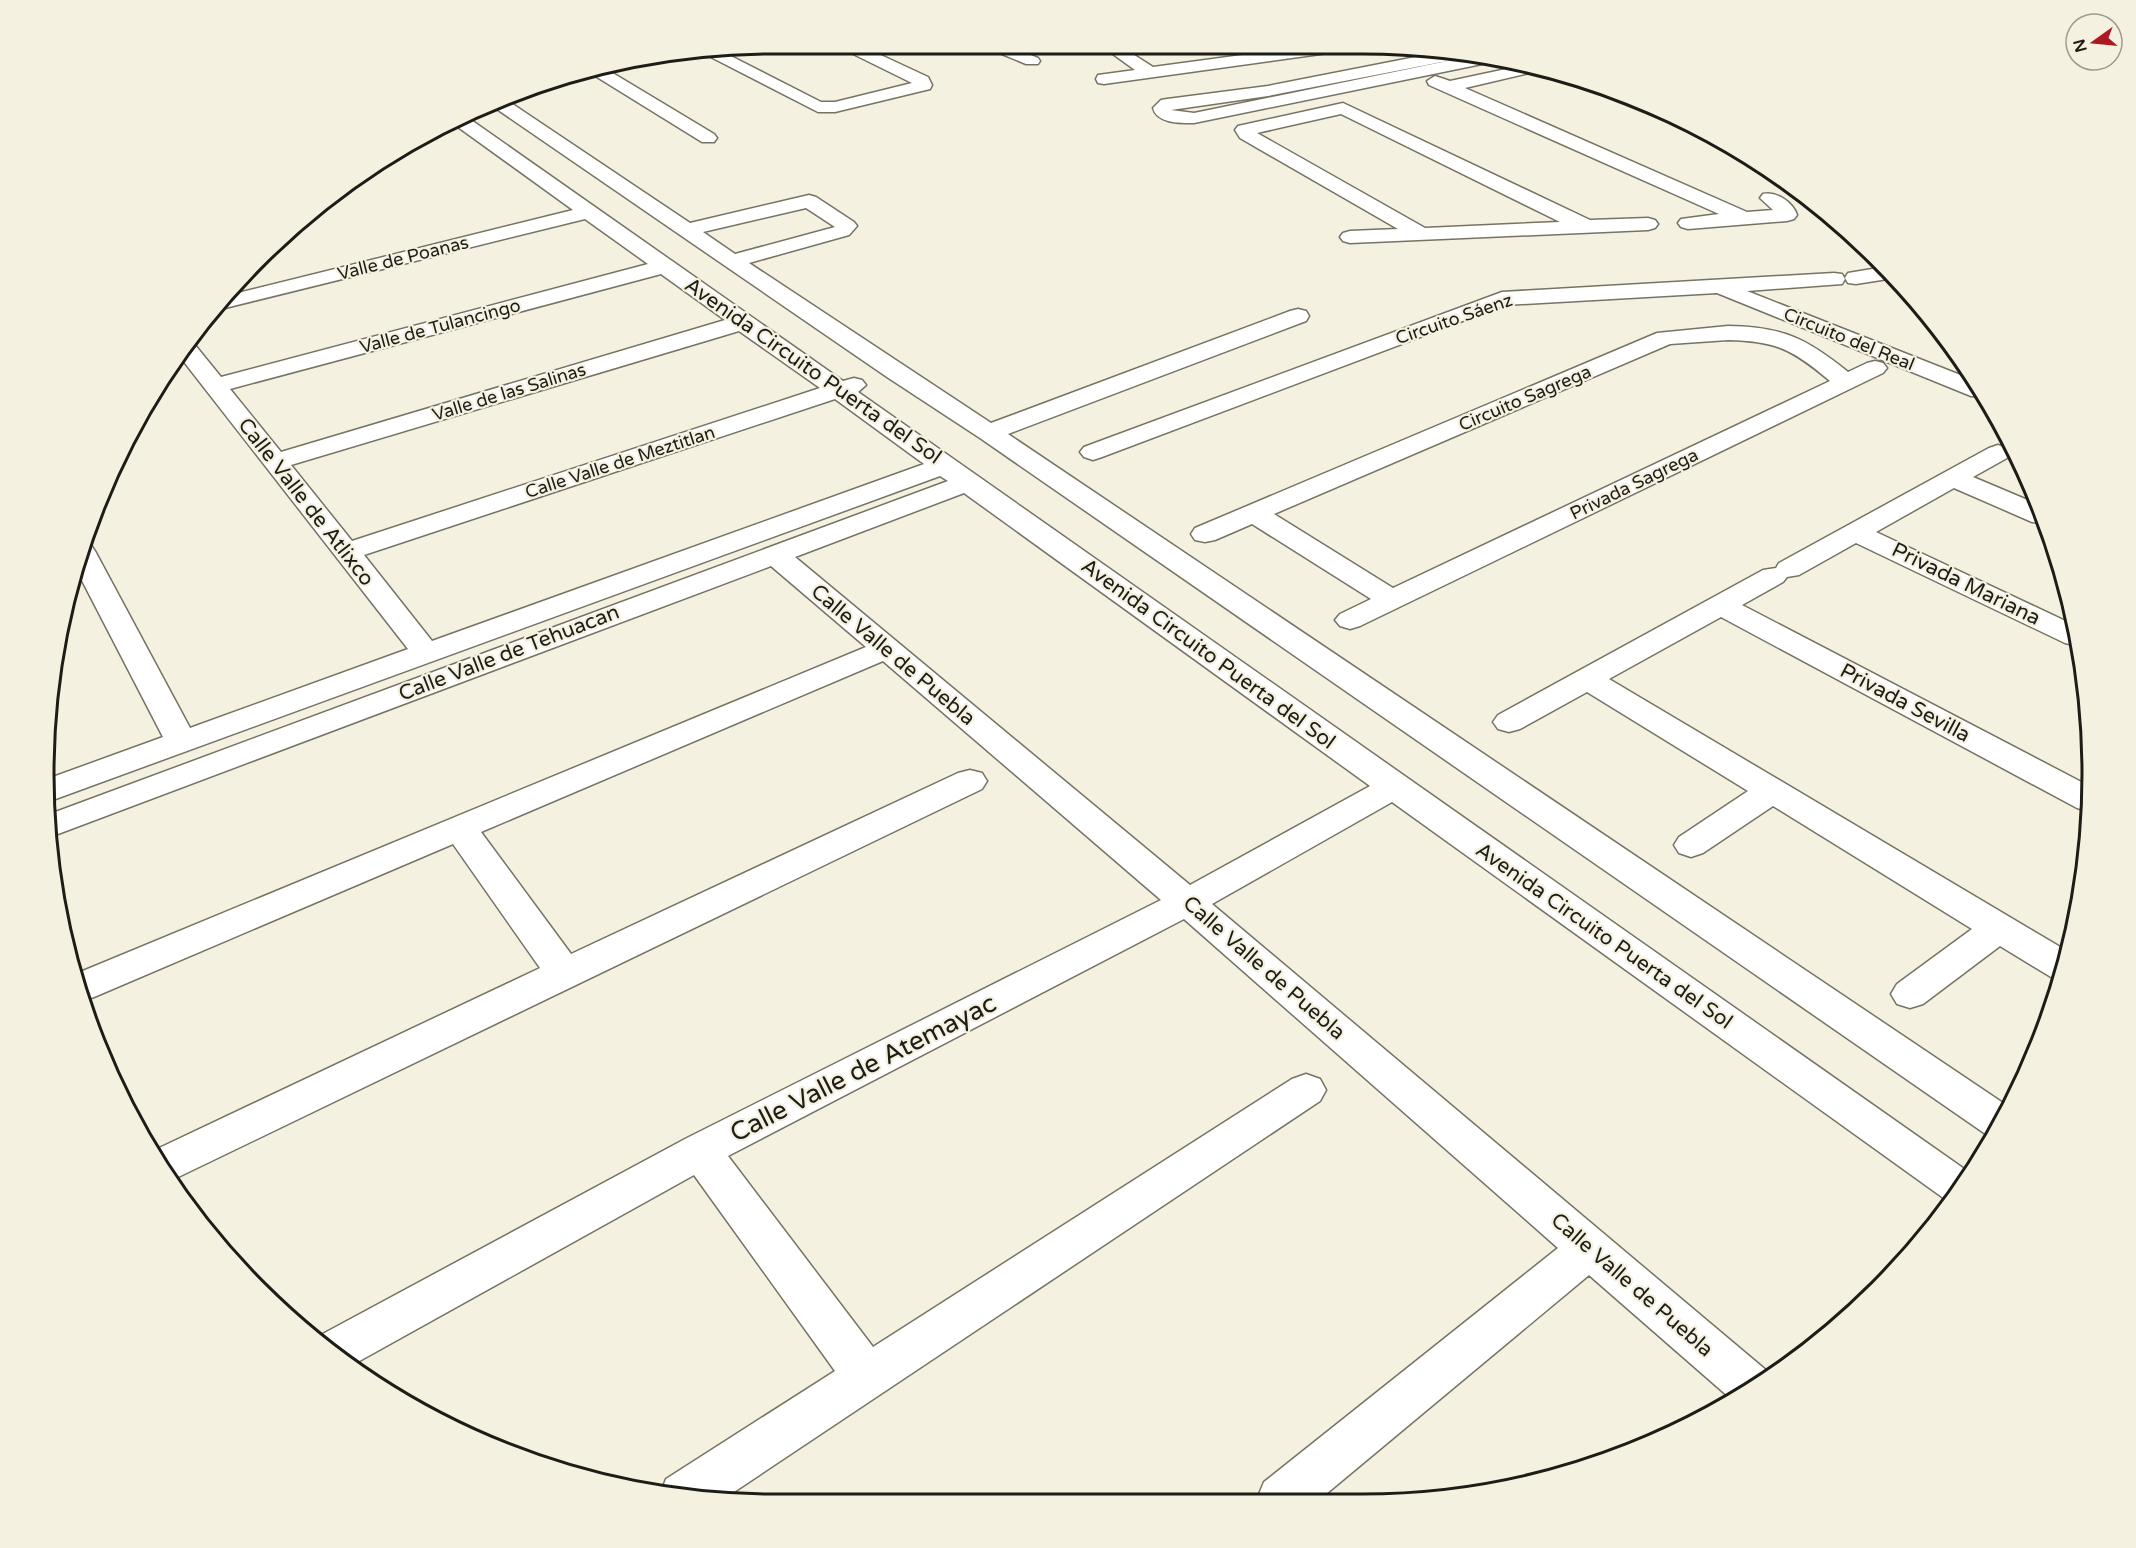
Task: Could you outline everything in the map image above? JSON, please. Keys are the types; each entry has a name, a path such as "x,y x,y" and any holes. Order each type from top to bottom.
{"street":[{"path":"720,57 818,107 835,107 924,85 922,81 866,54"},
{"path":"1016,54 1032,61"},
{"path":"1122,54 1149,72"},
{"path":"1104,79 1283,54"},
{"path":"1392,55 1408,64"},
{"path":"1451,60 1408,64 1268,91 1167,104 1162,108 1163,113 1176,117 1194,118 1453,60"},
{"path":"1459,61 1492,77"},
{"path":"1517,72 1441,84 1746,219"},
{"path":"604,75 708,138"},
{"path":"1271,102 1300,117"},
{"path":"505,106 1994,1118"},
{"path":"1420,234 1244,132 1251,127 1342,108 1589,228"},
{"name":"Avenida Circuito Puerta del Sol","path":"466,124 1954,1184"},
{"path":"1722,209 1788,194"},
{"path":"1688,223 1787,215 1787,212 1770,198"},
{"path":"688,230 809,201 847,226 842,231 733,261"},
{"name":"Valle de Poanas","path":"231,301 589,212"},
{"path":"1350,237 1648,224"},
{"name":"Valle de Tulancingo","path":"215,386 665,266"},
{"name":"Circuito Sáenz","path":"1094,452 1502,299 1881,276"},
{"name":"Circuito del Real","path":"1718,286 1970,388"},
{"path":"989,433 1298,316"},
{"name":"Valle de las Salinas","path":"275,462 744,322"},
{"path":"1787,342 1821,328"},
{"name":"Circuito Sagrega","path":"1205,534 1665,338 1738,333 1787,342 1812,355 1846,382"},
{"name":"Calle Valle de Atlixco","path":"190,354 426,653"},
{"name":"Privada Sagrega","path":"1350,620 1875,368"},
{"name":"Calle Valle de Meztitlan","path":"346,552 895,372"},
{"name":"Privada Mariana","path":"1721,605 1998,453"},
{"name":"Calle Valle de Tehuacan","path":"55,788 945,465"},
{"path":"1952,478 2032,512"},
{"name":"Calle Valle de Tehuacan","path":"56,824 969,482"},
{"path":"1254,513 1392,600"},
{"name":"Privada Mariana","path":"1855,532 2068,633"},
{"name":"Calle Valle de Puebla","path":"774,554 1187,902 1746,1383"},
{"path":"87,561 182,742"},
{"path":"1509,722 1721,605"},
{"name":"Privada Sevilla","path":"1721,605 2081,796"},
{"path":"86,985 886,649"},
{"path":"1587,679 2056,962"},
{"path":"306,697 323,723"},
{"path":"168,1163 970,782"},
{"name":"Calle Valle de Atemayac","path":"341,1349 700,1151 1187,902 1394,787"},
{"path":"1691,845 1772,791"},
{"path":"460,828 564,973"},
{"path":"1910,994 2000,928"},
{"path":"694,1489 1306,1089"},
{"path":"700,1151 867,1376"},
{"path":"1288,1494 1589,1249"}]}
